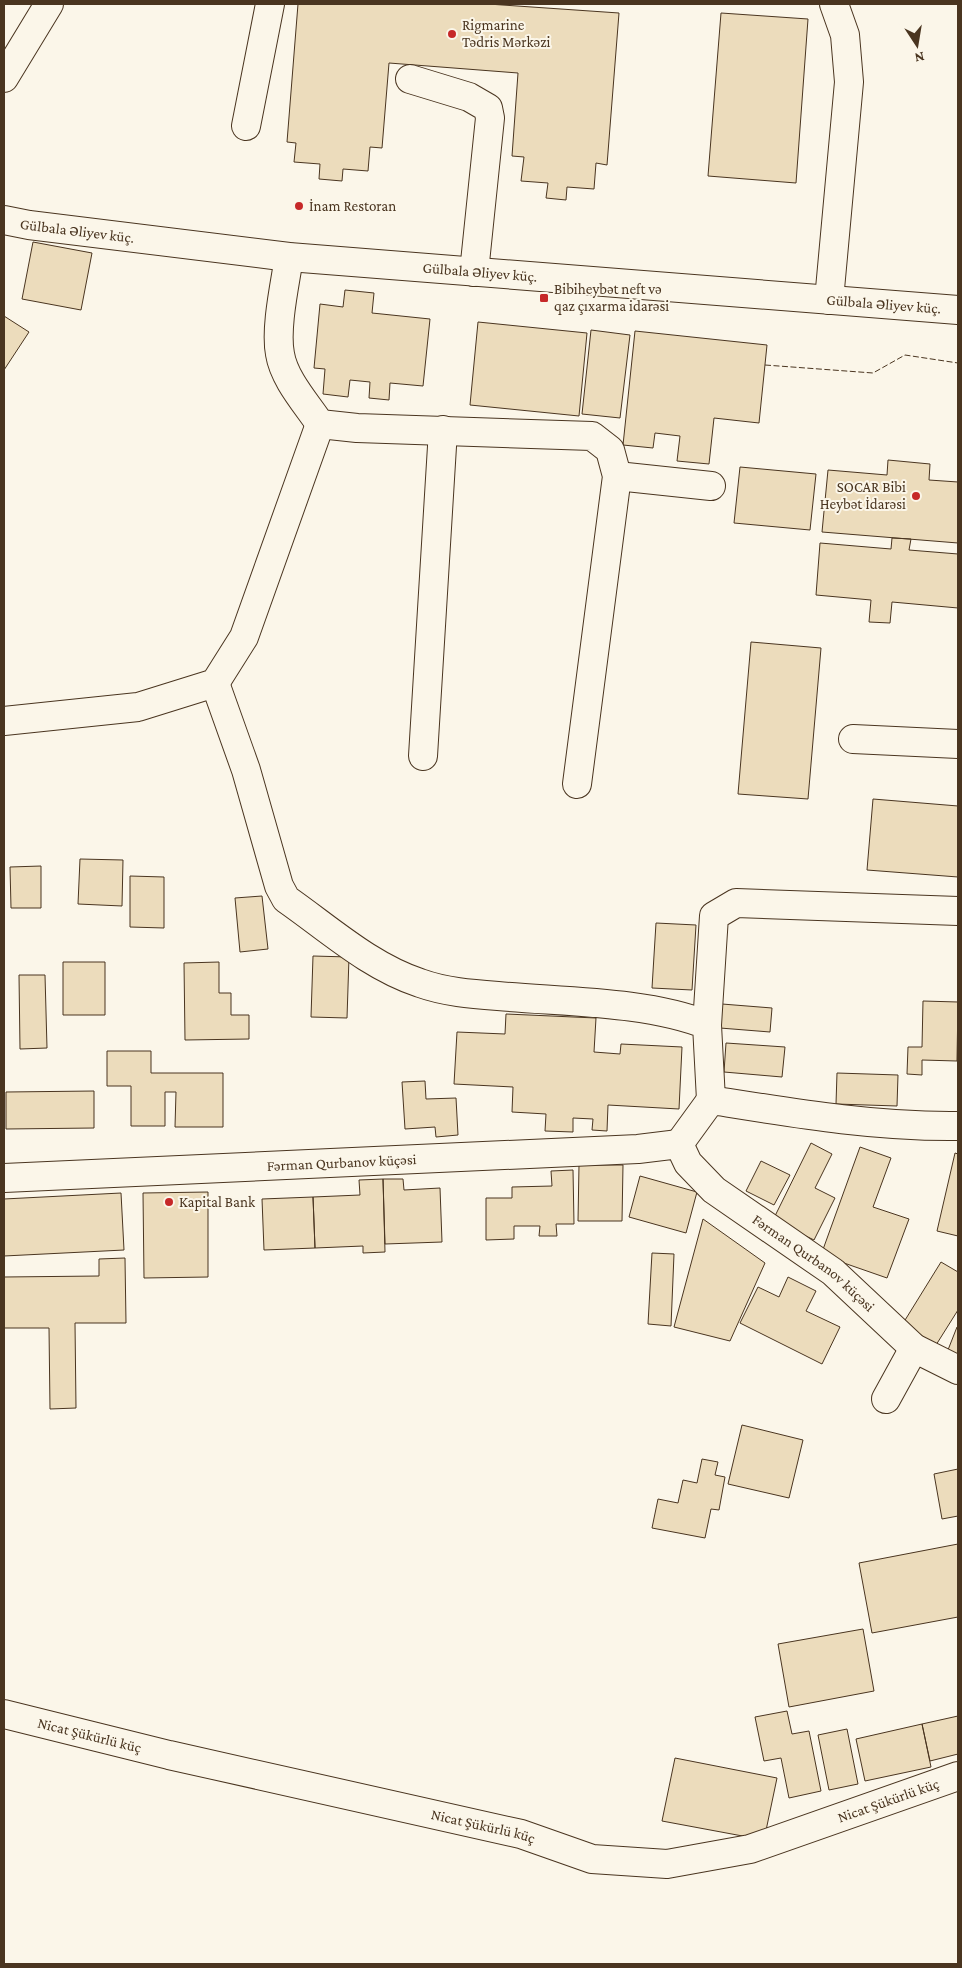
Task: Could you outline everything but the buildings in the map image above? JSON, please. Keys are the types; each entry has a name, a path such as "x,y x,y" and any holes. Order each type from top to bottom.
{"street":[{"path":"4,78 49,4"},
{"path":"246,126 270,4"},
{"path":"829,300 849,82 845,35 834,4"},
{"path":"410,79 469,96 488,108 490,118 474,272"},
{"name":"Gülbala Əliyev küç.","path":"4,220 29,225 289,257 958,310"},
{"path":"289,257 282,298 280,354 292,382 320,424"},
{"path":"320,424 592,436 610,450 617,476 577,784"},
{"path":"4,721 138,707 215,683 244,637 320,424"},
{"path":"423,756 443,430"},
{"path":"617,476 711,486"},
{"path":"215,683 246,770 279,886 286,899 362,956 419,983 451,992 590,1003 685,1016 707,1025"},
{"path":"853,738 958,744"},
{"path":"679,1144 711,1100 707,1025 714,916 736,903 958,911"},
{"path":"711,1100 855,1122 958,1126"},
{"name":"Fərman Qurbanov küçəsi","path":"4,1178 628,1150 679,1144 688,1162 714,1190 833,1272 914,1348 958,1370"},
{"path":"886,1399 914,1348"},
{"name":"Nicat Şükürlü küç","path":"4,1714 169,1755 521,1834 592,1859 667,1864 750,1849 958,1776"}],"fence":[{"path":"765,365 873,373 905,355 958,363"}],"place":[{"name":"Rigmarine Tədris Mərkəzi","path":"452,34"},
{"name":"İnam Restoran","path":"299,206"},
{"name":"Bibiheybət neft və qaz çıxarma idarəsi","path":"544,298"},
{"name":"SOCAR Bibi Heybət İdarəsi","path":"916,496"},
{"name":"Kapital Bank","path":"169,1202"}]}
